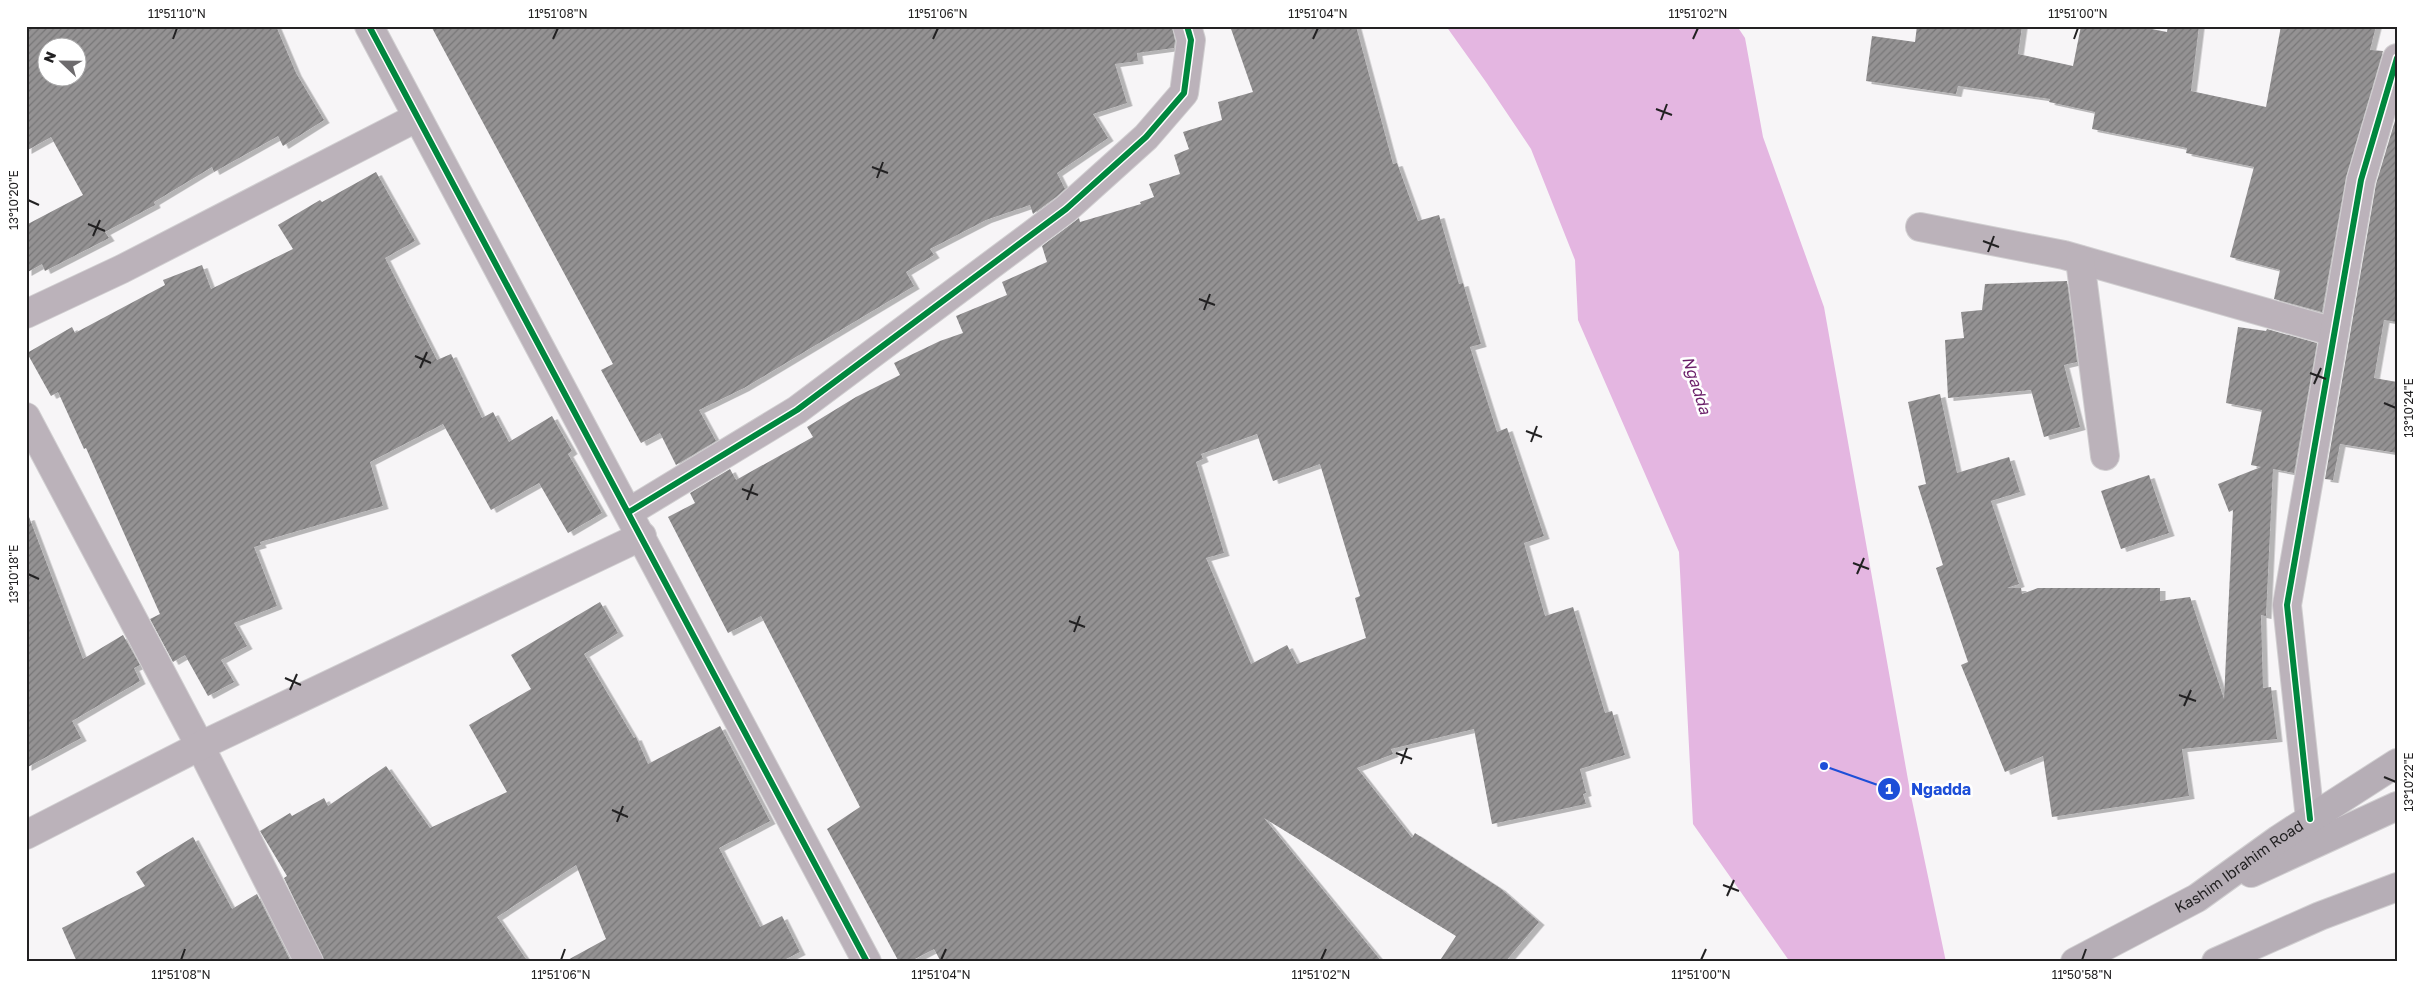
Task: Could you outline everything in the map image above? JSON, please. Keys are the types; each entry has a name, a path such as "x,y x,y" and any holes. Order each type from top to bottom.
{"highway":[{"name":"Kashim Ibrahim Road","path":"2075,962 2197,898 2310,819 2397,763"},
{"path":"2197,898 2397,806"},
{"path":"2216,962 2320,916 2397,887"}],"street":[{"path":"369,26 416,118 642,536 862,960"},
{"path":"629,512 796,410 1066,209 1146,137 1184,93 1191,40 1187,26"},
{"path":"2310,819 2287,605 2361,180 2397,58"},
{"path":"26,314 122,269 416,118"},
{"path":"1920,227 2080,260 2334,332"},
{"path":"2080,260 2105,456"},
{"path":"26,417 200,746 308,962"},
{"path":"26,835 200,746 642,536"}],"water":[{"path":"1446,26 1737,26 1745,38 1763,137 1824,307 1910,791 1946,962 1790,962 1693,824 1679,552 1578,320 1575,260 1531,149"}],"building":[{"path":"26,26 276,26 296,73 324,120 283,146 278,136 214,172 212,167 154,202 155,205 105,232 109,238 45,271 42,264 26,273 26,225 83,195 51,137 26,151"},
{"path":"431,26 1172,26 1175,41 1174,48 1137,53 1138,61 1115,64 1127,103 1093,114 1108,138 1057,173 1065,189 1056,197 1033,214 1030,205 986,220 930,249 934,255 906,272 914,286 744,388 699,410 716,441 676,465 660,433 641,443 601,370 613,364"},
{"path":"1230,26 1356,26 1393,164 1397,163 1418,221 1439,215 1459,284 1463,283 1481,344 1470,347 1497,432 1507,428 1544,536 1524,543 1545,616 1573,607 1605,713 1612,711 1625,755 1580,769 1586,793 1583,794 1586,804 1492,824 1474,729 1391,749 1393,754 1357,768 1412,838 1415,833 1500,888 1539,922 1505,962 1439,962 1456,936 1264,818 1382,962 941,962 934,949 909,962 899,962 827,829 860,807 761,616 728,633 668,517 695,503 690,493 730,469 736,480 813,437 807,427 856,397 900,375 894,363 940,341 963,333 956,316 1007,295 1002,282 1047,262 1042,246 1079,218 1080,222 1141,204 1140,202 1154,197 1149,184 1180,174 1174,155 1189,149 1183,132 1222,120 1218,102 1253,92","holes":["1257,434 1273,481 1320,464 1360,596 1355,598 1366,638 1297,664 1287,645 1251,664 1206,558 1224,553 1196,462 1203,459 1201,454"]},
{"path":"1917,26 2022,26 2018,54 2073,66 2081,26 2136,26 2167,32 2168,26 2199,26 2191,91 2266,107 2281,26 2376,26 2370,50 2383,51 2346,177 2322,312 2274,299 2280,270 2230,257 2254,167 2186,153 2187,148 2092,129 2095,112 2049,102 2050,99 1958,86 1956,94 1866,81 1872,36 1915,42"},
{"path":"2397,114 2397,322 2384,320 2374,378 2397,382 2397,453 2340,444 2333,480 2325,479 2376,184"},
{"path":"376,172 415,241 385,258 437,360 451,354 482,418 493,412 509,442 552,416 572,451 568,454 602,513 568,533 539,483 491,510 443,424 370,462 383,506 260,542 261,545 254,547 277,606 234,623 247,646 221,660 234,682 208,696 185,655 173,662 150,619 160,614 86,448 84,449 58,392 51,396 27,353 72,327 75,333 165,285 163,280 202,265 211,289 293,249 278,225 320,200 322,202"},
{"path":"2067,281 2077,362 2064,365 2080,427 2044,437 2031,390 1948,398 1945,340 1964,338 1961,312 1982,310 1985,284"},
{"path":"2238,327 2266,331 2267,329 2317,343 2294,473 2273,469 2266,616 2261,615 2263,688 2271,687 2277,739 2182,749 2189,796 2052,817 2043,756 2005,772 1961,665 1968,662 1936,568 1943,565 1918,486 1926,484 1908,402 1940,394 1957,473 2009,457 2020,492 1991,501 2019,584 2007,588 2021,588 2022,594 2038,588 2160,588 2160,601 2190,597 2224,699 2233,510 2229,512 2218,484 2261,467 2251,465 2262,410 2226,403"},
{"path":"2149,475 2169,533 2121,549 2101,491"},
{"path":"29,517 83,659 123,635 140,665 134,668 140,681 72,721 81,738 26,768 26,518"},
{"path":"600,602 618,633 584,654 634,738 636,737 648,764 720,726 770,821 719,848 760,927 782,916 800,952 780,962 564,962 606,939 576,865 497,917 528,962 324,962 284,878 287,876 260,831 290,813 292,816 324,798 328,806 386,766 430,828 507,792 469,725 531,689 511,655"},
{"path":"193,837 232,909 257,894 291,962 77,962 62,928 145,886 136,872"}],"cycle path":[{"path":"369,26 867,962"},
{"path":"629,512 797,410 1066,209 1146,137 1184,93 1191,40 1187,26"},
{"path":"2310,819 2287,605 2361,180 2397,58"}],"place":[{"name":"Ngadda","path":"1824,766"}]}
